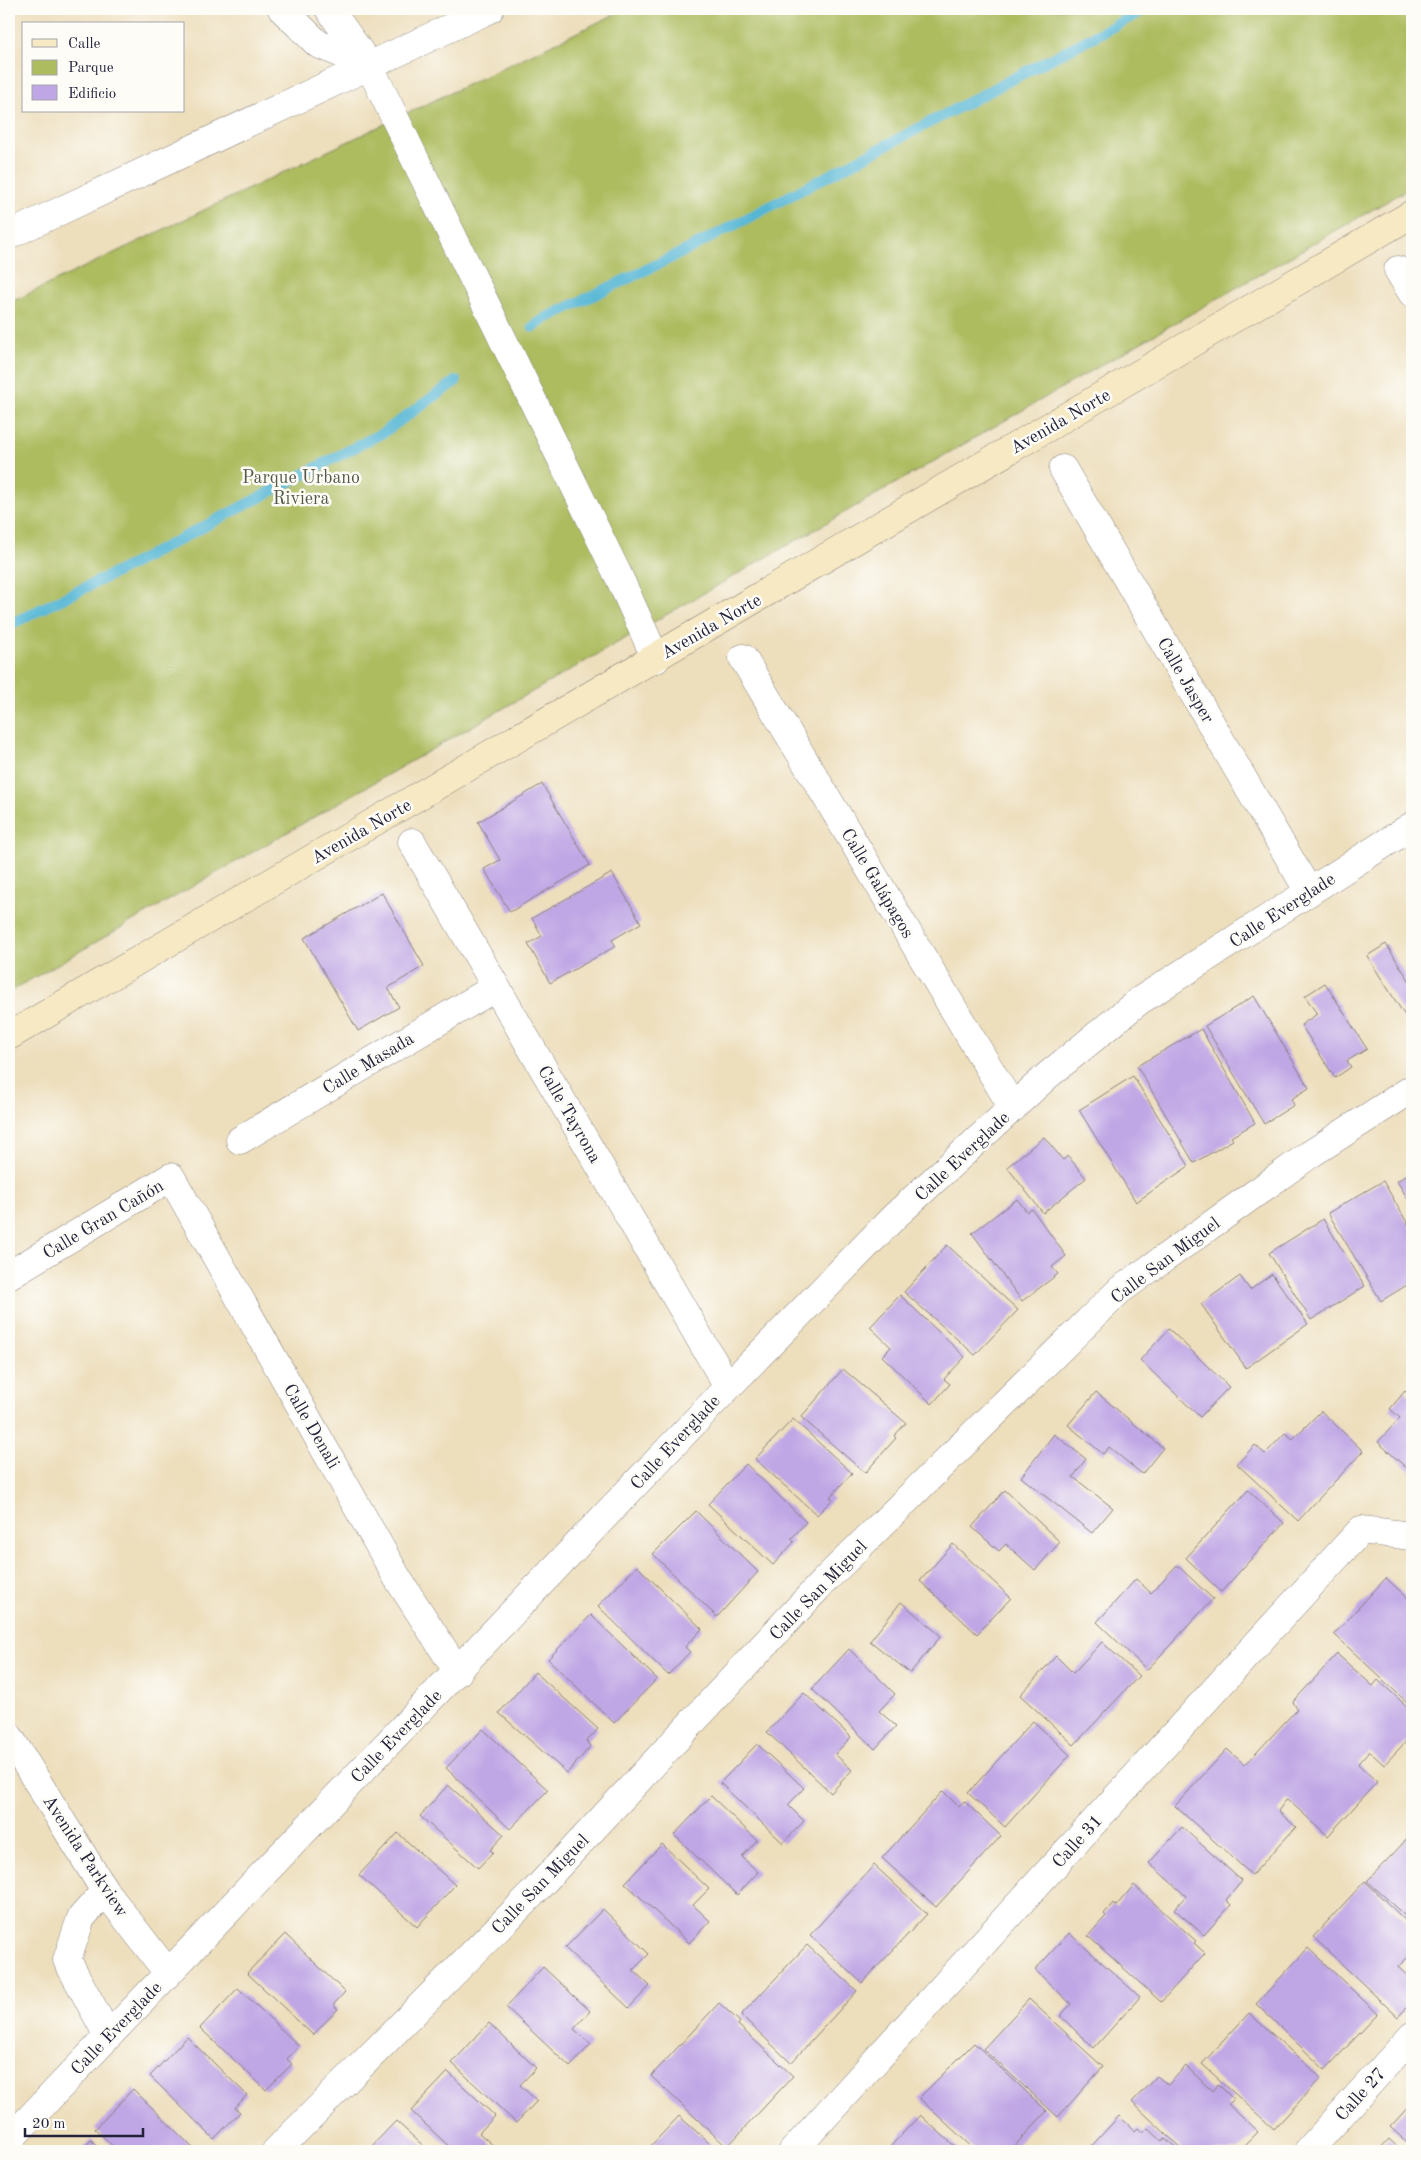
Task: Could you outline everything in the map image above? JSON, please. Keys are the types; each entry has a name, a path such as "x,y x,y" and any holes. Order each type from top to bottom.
{"street":[{"path":"282,9 318,44 369,66"},
{"path":"328,9 369,66 619,577 656,659"},
{"path":"354,9 369,66"},
{"path":"9,235 490,9"},
{"name":"Avenida Norte","path":"9,1036 656,659 1412,214"},
{"path":"1398,270 1412,293"},
{"name":"Calle Jasper","path":"1064,469 1309,892"},
{"name":"Calle Galápagos","path":"743,658 1013,1108"},
{"name":"Calle Everglade","path":"9,2140 458,1672 728,1387 895,1216 1047,1076 1139,1000 1412,826"},
{"name":"Calle Tayrona","path":"412,842 728,1387"},
{"name":"Calle Masada","path":"240,1140 496,987"},
{"name":"Calle San Miguel","path":"276,2151 532,1894 823,1582 1120,1290 1309,1155 1412,1088"},
{"name":"Calle Gran Cañón","path":"9,1275 171,1178"},
{"name":"Calle Denali","path":"171,1178 398,1579 458,1672"},
{"name":"Calle 31","path":"793,2151 1361,1530 1412,1536"},
{"name":"Avenida Parkview","path":"9,1736 105,1891 168,1973"},
{"path":"105,1891 81,1918 67,1960 108,2036"},
{"name":"Calle 27","path":"1308,2151 1412,2036"}],"green space":[{"name":"Parque Urbano Riviera","path":"626,9 1412,9 1412,187 9,992 9,303"}],"building":[{"path":"542,784 590,865 510,912 484,869 500,860 478,822"},
{"path":"612,873 641,923 612,940 616,946 550,983 528,944 542,936 532,918"},
{"path":"382,893 424,966 388,988 399,1007 358,1031 304,938"},
{"path":"1386,944 1412,985 1412,1020 1409,1022 1367,956"},
{"path":"1325,983 1367,1049 1347,1061 1351,1067 1335,1078 1301,1025 1317,1014 1305,996"},
{"path":"1254,996 1309,1088 1291,1099 1294,1105 1264,1124 1205,1026"},
{"path":"1201,1029 1255,1123 1231,1137 1233,1140 1194,1163 1137,1066"},
{"path":"1133,1076 1189,1166 1136,1202 1079,1110"},
{"path":"1044,1137 1063,1160 1068,1156 1086,1178 1043,1213 1007,1167"},
{"path":"1412,1172 1412,1206 1397,1181"},
{"path":"1383,1181 1412,1231 1412,1282 1381,1301 1328,1213"},
{"path":"1017,1199 1027,1212 1032,1209 1066,1256 1052,1267 1058,1274 1022,1301 972,1233"},
{"path":"1323,1219 1365,1286 1311,1320 1269,1253"},
{"path":"947,1245 1018,1310 975,1355 904,1292"},
{"path":"1272,1274 1308,1324 1246,1368 1201,1304 1240,1276 1250,1290"},
{"path":"900,1295 965,1357 944,1379 950,1384 932,1404 882,1356 891,1347 870,1327"},
{"path":"1169,1329 1229,1387 1200,1417 1140,1360"},
{"path":"843,1369 906,1423 894,1436 896,1438 865,1473 801,1417"},
{"path":"1405,1391 1412,1398 1412,1473 1378,1442 1400,1418 1390,1409"},
{"path":"1096,1392 1163,1448 1142,1474 1109,1447 1103,1454 1068,1425"},
{"path":"1321,1411 1363,1451 1298,1521 1237,1464 1255,1445 1265,1454 1285,1433 1293,1439"},
{"path":"793,1419 852,1473 830,1497 833,1499 817,1515 755,1459"},
{"path":"1054,1434 1086,1459 1073,1477 1113,1508 1092,1533 1021,1477"},
{"path":"746,1464 806,1522 791,1539 794,1542 773,1565 708,1504"},
{"path":"1005,1490 1060,1542 1035,1570 1006,1544 999,1551 972,1527"},
{"path":"1248,1490 1284,1523 1221,1592 1186,1558"},
{"path":"696,1511 758,1572 717,1617 653,1554"},
{"path":"953,1544 1011,1598 977,1634 920,1581"},
{"path":"1177,1565 1213,1599 1147,1670 1097,1622 1136,1579 1151,1593"},
{"path":"637,1566 702,1629 685,1647 690,1652 668,1675 598,1606"},
{"path":"1386,1578 1412,1602 1412,1707 1334,1634"},
{"path":"901,1602 941,1636 910,1673 870,1641"},
{"path":"591,1615 657,1679 614,1723 548,1659"},
{"path":"1102,1642 1139,1676 1074,1745 1020,1695 1056,1656 1073,1673"},
{"path":"849,1649 895,1694 879,1711 896,1726 875,1749 812,1689"},
{"path":"1337,1654 1373,1686 1378,1680 1412,1711 1412,1735 1384,1765 1369,1751 1359,1762 1358,1764 1377,1782 1328,1836 1287,1799 1278,1811 1296,1827 1252,1875 1175,1806 1227,1749 1245,1765 1297,1709 1293,1702"},
{"path":"535,1672 598,1729 587,1741 591,1746 567,1773 499,1713"},
{"path":"804,1693 851,1737 835,1754 852,1770 831,1793 767,1732"},
{"path":"1033,1721 1070,1755 1005,1827 968,1793"},
{"path":"483,1729 548,1790 510,1829 446,1768"},
{"path":"757,1744 804,1788 788,1805 804,1821 783,1843 720,1783"},
{"path":"448,1785 504,1835 490,1850 493,1852 478,1868 420,1816"},
{"path":"943,1791 959,1807 964,1801 1001,1836 936,1907 882,1858"},
{"path":"711,1796 757,1840 742,1857 758,1872 737,1895 674,1835"},
{"path":"1182,1827 1242,1881 1226,1900 1231,1905 1204,1935 1174,1909 1186,1896 1149,1863"},
{"path":"398,1833 455,1885 417,1927 359,1875"},
{"path":"1412,1834 1412,1921 1367,1881"},
{"path":"662,1844 709,1889 693,1905 710,1921 689,1943 625,1883"},
{"path":"874,1865 927,1914 862,1983 810,1935"},
{"path":"1365,1881 1412,1927 1412,1953 1398,1967 1412,1980 1412,2002 1398,2017 1313,1937"},
{"path":"1134,1885 1196,1941 1194,1943 1205,1953 1161,2002 1088,1936 1106,1916 1104,1914 1113,1903 1116,1906"},
{"path":"603,1909 649,1954 633,1970 650,1986 629,2008 565,1948"},
{"path":"1069,1933 1140,1997 1094,2048 1060,2016 1071,2004 1035,1970"},
{"path":"285,1934 345,1992 333,2005 338,2009 313,2035 247,1973"},
{"path":"807,1945 857,1991 791,2063 741,2015"},
{"path":"1308,1948 1378,2014 1325,2070 1256,2004"},
{"path":"543,1967 590,2011 574,2029 591,2044 570,2067 506,2007"},
{"path":"238,1988 299,2046 287,2059 292,2064 266,2090 200,2028"},
{"path":"1029,1999 1103,2067 1058,2117 983,2049"},
{"path":"719,2003 740,2022 738,2025 793,2076 727,2147 651,2076"},
{"path":"1249,2013 1321,2078 1274,2129 1202,2064"},
{"path":"489,2023 536,2068 520,2085 537,2101 516,2123 452,2063"},
{"path":"187,2037 247,2095 235,2108 240,2112 214,2139 150,2076"},
{"path":"974,2043 1047,2111 1010,2151 976,2151 919,2098"},
{"path":"1186,2066 1212,2091 1218,2084 1233,2099 1228,2104 1258,2132 1239,2151 1184,2151 1132,2102 1157,2076 1168,2085"},
{"path":"448,2072 495,2116 479,2133 496,2148 493,2151 454,2151 411,2111"},
{"path":"133,2089 193,2148 190,2151 118,2151 95,2129"},
{"path":"1412,2103 1412,2147 1390,2127"},
{"path":"920,2115 960,2151 886,2151"},
{"path":"679,2116 718,2151 646,2151"},
{"path":"1119,2116 1135,2131 1138,2128 1143,2133 1148,2128 1162,2141 1165,2138 1180,2151 1087,2151"},
{"path":"396,2121 429,2151 367,2151"},
{"path":"1389,2139 1402,2151 1378,2151"},
{"path":"91,2140 103,2151 80,2151"}],"waterway":[{"path":"533,327 546,318 683,252 1146,9"},
{"path":"9,625 129,566 384,432 456,381"}]}
